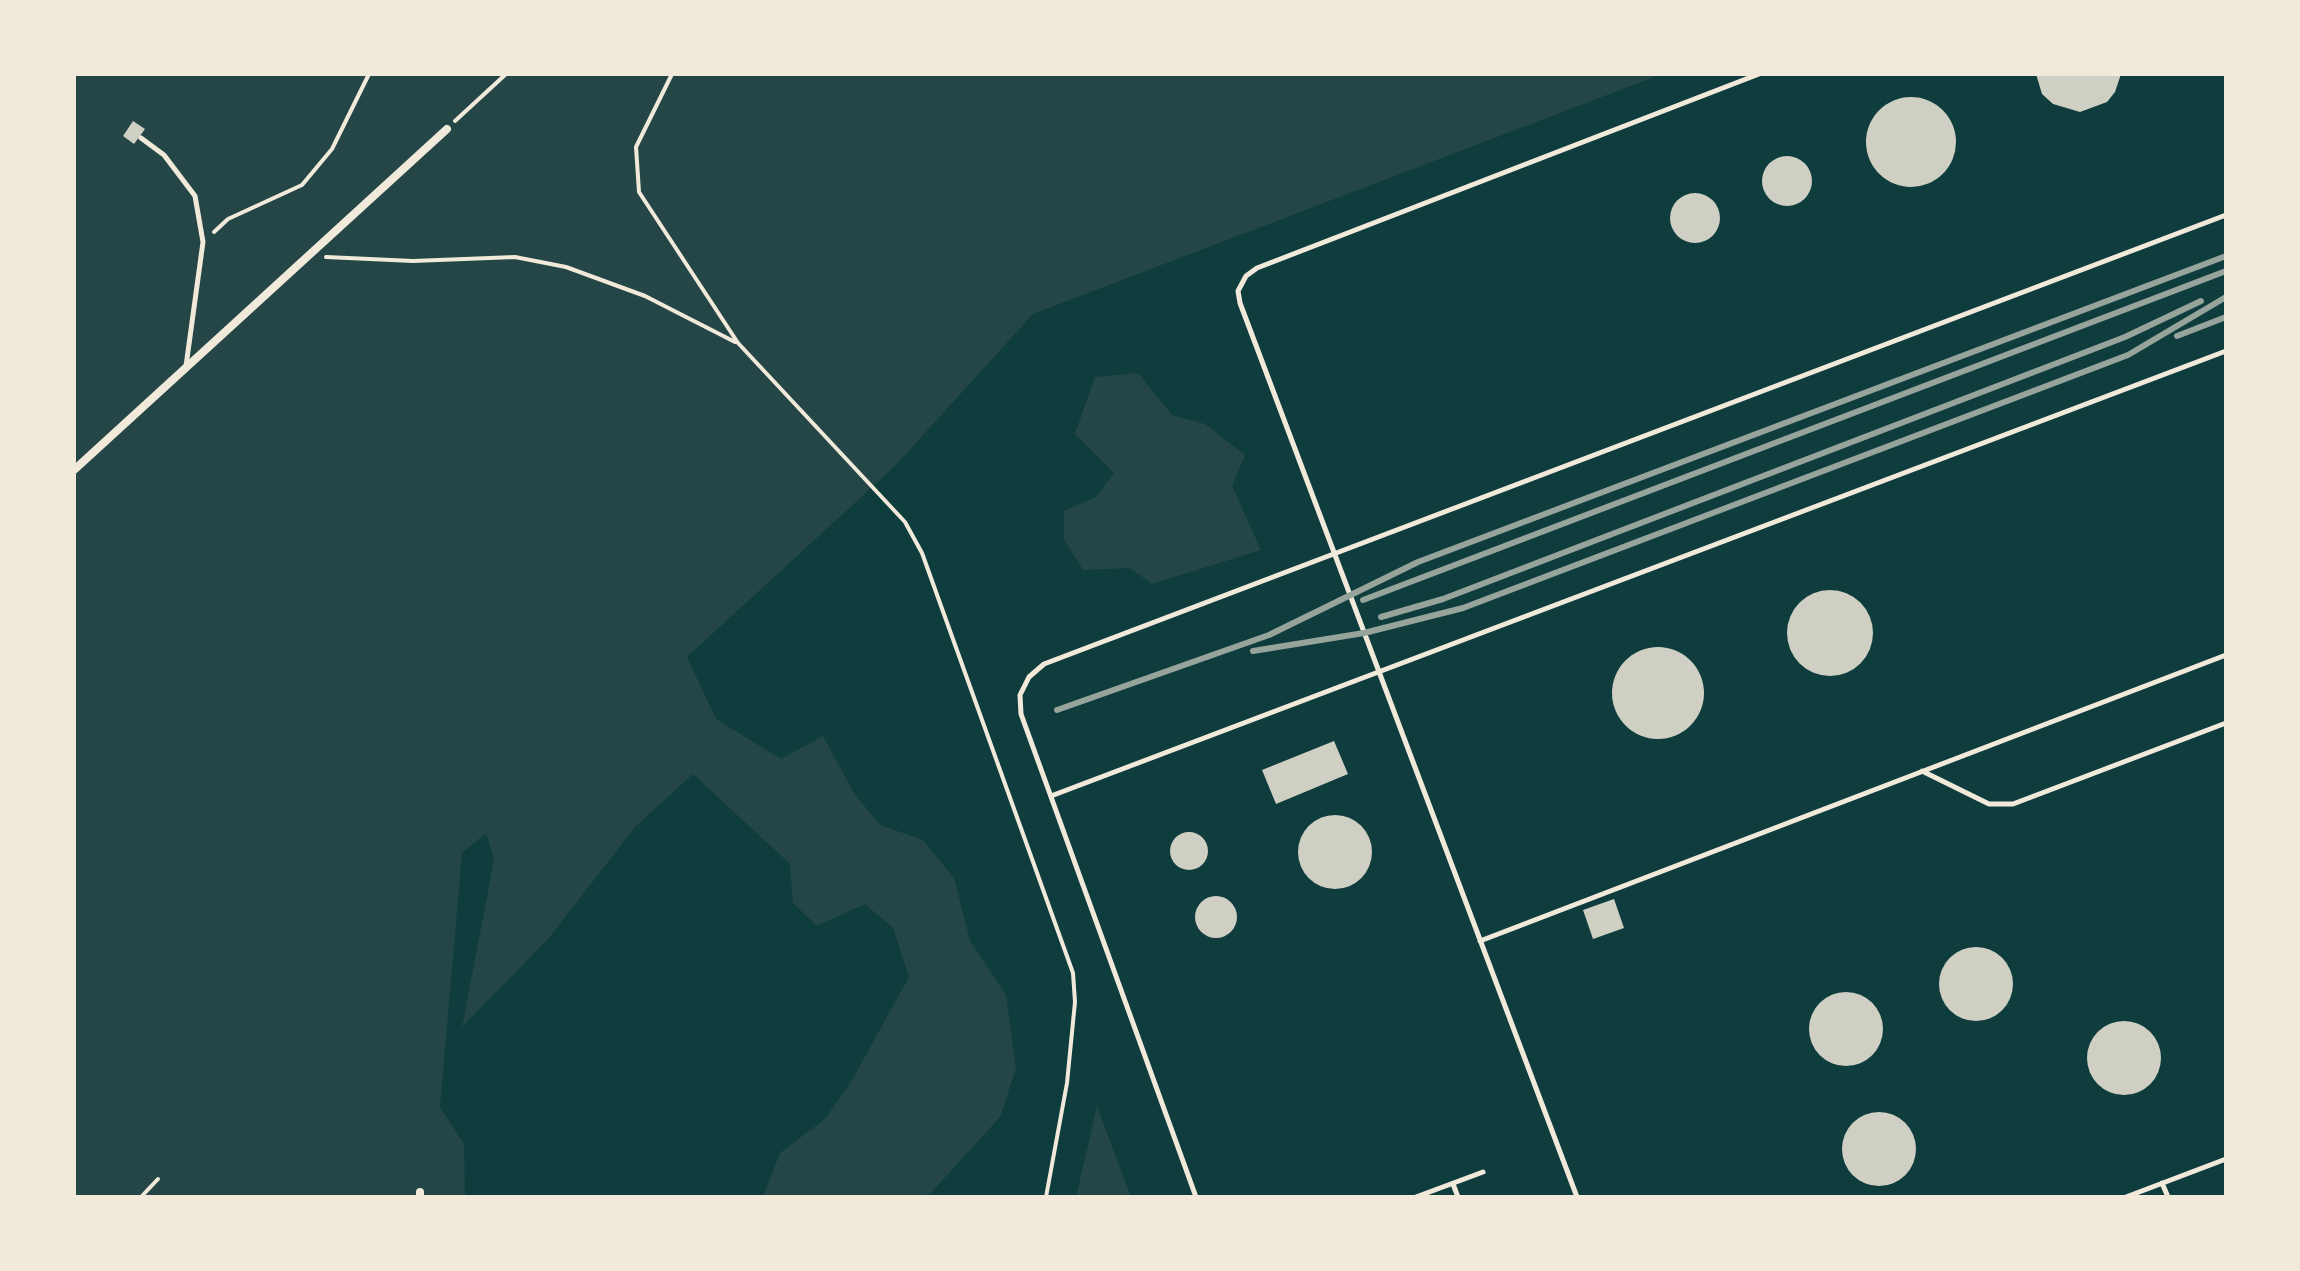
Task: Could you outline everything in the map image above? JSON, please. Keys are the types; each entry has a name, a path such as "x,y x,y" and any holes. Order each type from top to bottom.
{"street":[{"path":"74,470 447,129"}],"lane":[{"path":"1577,1197 1238,291 1246,276 1257,268 1759,74"},
{"path":"141,138 164,155 195,196 203,242 186,367"},
{"path":"1196,1197 1021,714 1020,695 1029,677 1044,664 2226,215"},
{"path":"1051,796 2226,351"},
{"path":"1480,941 2226,655"},
{"path":"1921,771 1989,804 2013,804 2226,723"},
{"path":"2126,1197 2226,1159"},
{"path":"1416,1197 1483,1172"},
{"path":"2162,1183 2168,1197"},
{"path":"1453,1184 1458,1197"}],"path":[{"path":"203,242 228,219 302,185 332,149 369,74"},
{"path":"447,129 506,74"},
{"path":"672,74 636,147 639,192 738,343 905,522 922,553 1073,973 1075,1002 1067,1083 1046,1197"},
{"path":"310,256 413,261 515,257 566,267 645,296 738,343"},
{"path":"141,1197 158,1179"}],"shaded area":[{"path":"74,74 1662,74 1033,314 894,467 687,657 716,719 781,759 823,736 854,793 880,825 923,840 954,878 970,941 1006,995 1016,1068 1000,1117 930,1194 907,1197 763,1197 780,1153 825,1119 852,1080 909,977 893,928 865,904 817,926 793,903 790,864 693,774 635,827 548,939 462,1027 494,860 486,833 462,853 440,1107 464,1144 465,1197 74,1197"},
{"path":"1138,373 1172,415 1205,424 1245,455 1232,486 1261,550 1152,584 1130,568 1083,570 1064,539 1064,511 1096,497 1114,473 1075,434 1095,377"},
{"path":"1097,1106 1131,1197 1076,1197"}],"building":[{"path":"2036,74 2121,74 2115,92 2107,102 2080,112 2053,104 2042,94"},
{"path":"1911,97 1928,100 1943,110 1953,125 1956,142 1953,159 1943,174 1928,184 1911,187 1894,184 1879,174 1869,159 1866,142 1869,125 1879,110 1894,100"},
{"path":"133,121 145,129 134,144 123,136"},
{"path":"1787,156 1805,163 1812,181 1805,199 1787,206 1769,199 1762,181 1769,163"},
{"path":"1695,193 1713,200 1720,218 1713,236 1695,243 1677,236 1670,218 1677,200"},
{"path":"1830,590 1847,593 1861,602 1870,616 1873,633 1870,650 1861,664 1847,673 1830,676 1813,673 1799,664 1790,650 1787,633 1790,616 1799,602 1813,593"},
{"path":"1658,647 1676,650 1691,660 1701,675 1704,693 1701,711 1691,726 1676,736 1658,739 1640,736 1625,726 1615,711 1612,693 1615,675 1625,660 1640,650"},
{"path":"1334,741 1348,774 1276,804 1262,770"},
{"path":"1335,815 1349,818 1361,826 1369,838 1372,852 1369,866 1361,878 1349,886 1335,889 1321,886 1309,878 1301,866 1298,852 1301,838 1309,826 1321,818"},
{"path":"1189,832 1202,838 1208,851 1202,864 1189,870 1176,864 1170,851 1176,838"},
{"path":"1216,896 1231,902 1237,917 1231,932 1216,938 1201,932 1195,917 1201,902"},
{"path":"1614,899 1624,928 1593,939 1583,910"},
{"path":"1976,947 1990,950 2002,958 2010,970 2013,984 2010,998 2002,1010 1990,1018 1976,1021 1962,1018 1950,1010 1942,998 1939,984 1942,970 1950,958 1962,950"},
{"path":"1846,992 1860,995 1872,1003 1880,1015 1883,1029 1880,1043 1872,1055 1860,1063 1846,1066 1832,1063 1820,1055 1812,1043 1809,1029 1812,1015 1820,1003 1832,995"},
{"path":"2124,1021 2138,1024 2150,1032 2158,1044 2161,1058 2158,1072 2150,1084 2138,1092 2124,1095 2110,1092 2098,1084 2090,1072 2087,1058 2090,1044 2098,1032 2110,1024"},
{"path":"1879,1112 1893,1115 1905,1123 1913,1135 1916,1149 1913,1163 1905,1175 1893,1183 1879,1186 1865,1183 1853,1175 1845,1163 1842,1149 1845,1135 1853,1123 1865,1115"}],"railway":[{"path":"1057,710 1269,635 1418,562 2226,256"},
{"path":"1363,600 2226,271"},
{"path":"1253,651 1364,633 1463,608 2128,355 2226,297"},
{"path":"1381,617 1443,599 2125,337 2201,301"},
{"path":"2177,336 2226,317"}]}
